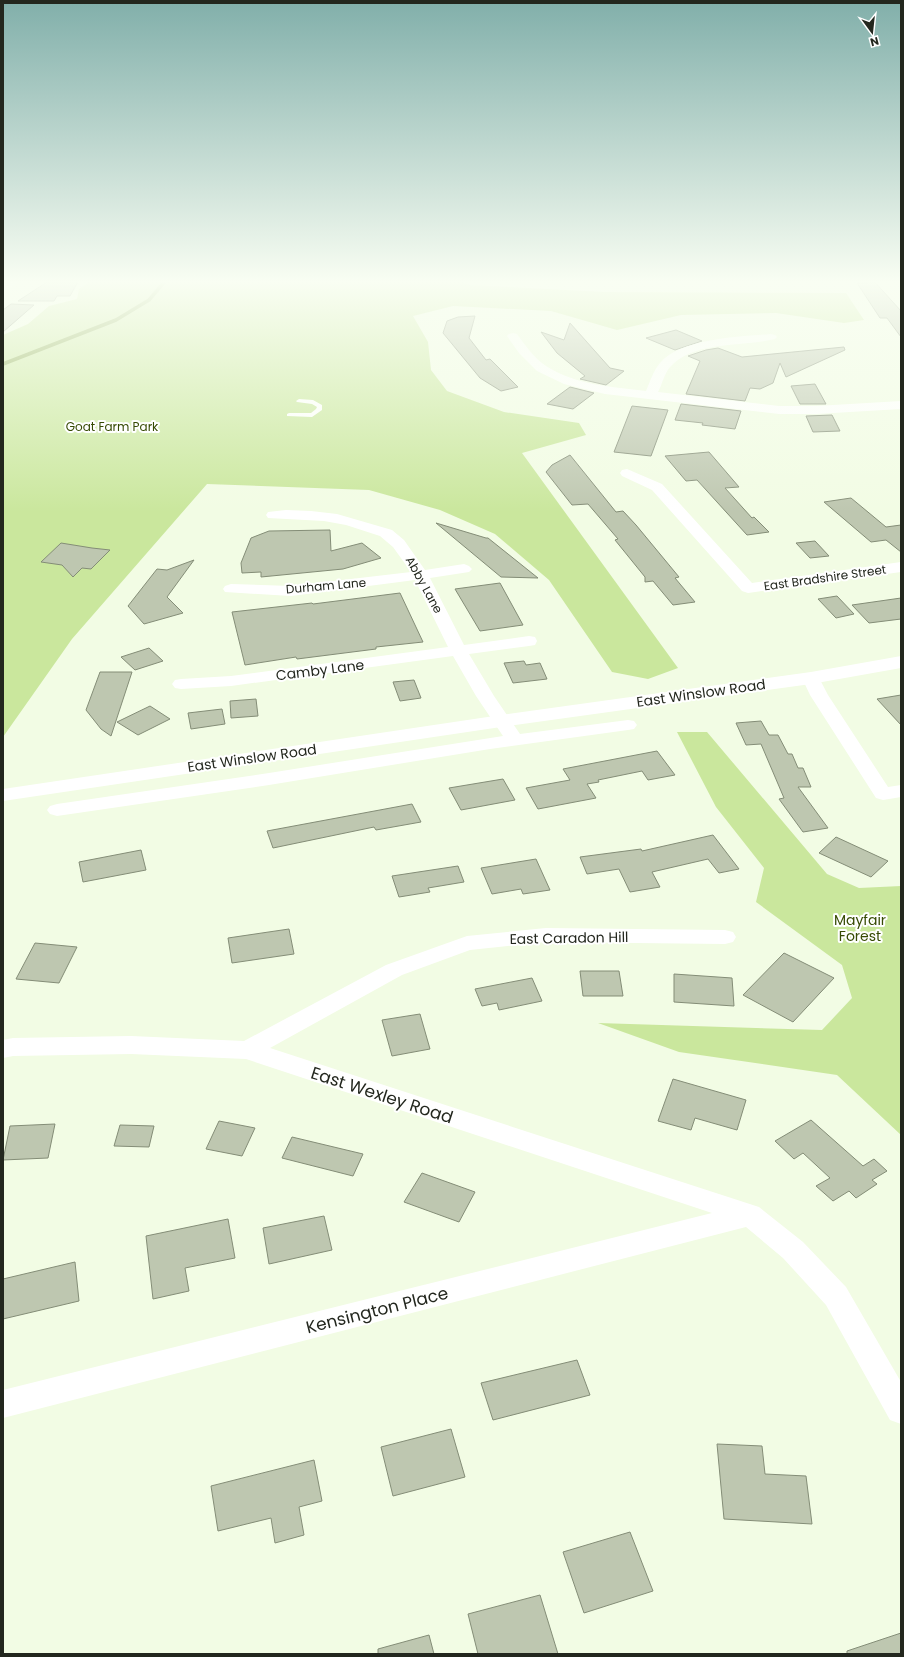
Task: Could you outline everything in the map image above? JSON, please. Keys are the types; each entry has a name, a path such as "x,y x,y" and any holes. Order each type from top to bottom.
{"main road":[{"name":"East Winslow Road","path":"3,796 502,721 811,678 901,662"}],"street":[{"path":"530,357 541,368 568,381 605,390 651,394 779,410 816,410 901,405"},
{"path":"651,394 664,366 677,357"},
{"name":"East Bradshire Street","path":"627,473 657,487 748,588 901,567"},
{"name":"Abby Lane","path":"273,515 291,514 325,516 358,523 388,534 406,552 420,575 459,652 502,721"},
{"name":"Durham Lane","path":"231,588 291,590 464,569"},
{"name":"Camby Lane","path":"181,684 231,681 459,652 529,641"},
{"path":"811,678 819,695 884,794 901,791"},
{"path":"502,721 515,740"},
{"name":"East Winslow Road","path":"57,810 269,779 490,743 628,725"},
{"name":"East Caradon Hill","path":"247,1050 394,970 467,943 546,935 725,937"},
{"name":"East Wexley Road","path":"3,1049 13,1047 131,1045 247,1050 750,1215"},
{"path":"750,1215 793,1250 836,1296 901,1410"},
{"name":"Kensington Place","path":"3,1404 750,1215"}],"lane":[{"path":"289,415 312,415 319,410 320,406 313,402 299,401"}],"green space":[{"name":"Goat Farm Park","path":"3,357 430,357 431,370 447,391 504,412 579,423 586,435 522,453 678,668 648,679 612,672 549,580 495,534 440,510 369,490 207,484 72,639 3,737"},
{"name":"Mayfair Forest","path":"677,732 707,732 827,874 859,888 901,886 901,1135 837,1075 679,1052 598,1023 822,1030 852,998 842,965 756,902 764,868 716,807"}],"building":[{"path":"463,357 484,357 486,360 490,359 518,387 501,391 480,378"},
{"path":"562,357 601,357 610,368 624,371 606,385 580,379 585,376"},
{"path":"691,357 829,357 786,377 780,363 773,383 760,389 750,388 745,401 686,394 700,361"},
{"path":"815,384 826,404 800,404 791,386"},
{"path":"570,387 594,393 573,409 547,404"},
{"path":"681,404 741,411 735,429 675,420"},
{"path":"632,406 668,410 651,456 614,452"},
{"path":"832,415 840,431 813,432 806,416"},
{"path":"709,452 739,487 725,488 752,518 754,517 769,532 747,535 697,480 686,481 665,456"},
{"path":"570,455 616,512 623,511 636,525 679,577 675,578 695,602 673,605 653,581 645,582 645,577 615,540 618,539 588,504 572,505 546,472 552,465"},
{"path":"851,498 886,527 901,525 901,552 886,540 871,542 824,502"},
{"path":"436,523 488,538 538,578 501,577"},
{"path":"330,530 331,551 362,543 381,558 343,569 261,577 261,572 242,573 241,563 251,538 269,531"},
{"path":"815,541 829,556 810,558 796,543"},
{"path":"61,543 110,550 91,569 82,568 73,577 62,565 41,562"},
{"path":"194,560 167,597 183,613 144,624 128,606 157,569 167,570"},
{"path":"500,583 523,625 480,631 455,589"},
{"path":"400,593 423,642 376,647 376,649 297,659 296,657 245,665 232,612"},
{"path":"837,596 854,614 836,618 818,599"},
{"path":"901,598 901,619 869,623 852,605"},
{"path":"149,648 163,661 135,670 121,657"},
{"path":"524,661 526,665 540,663 547,679 513,683 504,663"},
{"path":"100,672 132,672 111,736 101,729 86,710"},
{"path":"414,680 421,698 400,701 393,682"},
{"path":"901,695 901,725 877,699"},
{"path":"256,699 258,716 231,718 230,701"},
{"path":"150,706 170,719 138,735 117,722"},
{"path":"222,709 225,724 191,729 188,713"},
{"path":"761,721 769,735 778,735 788,754 792,754 798,768 803,768 811,787 798,787 828,828 803,832 779,799 784,798 761,744 746,745 736,723"},
{"path":"657,751 675,775 648,780 642,771 598,780 599,782 587,784 596,798 538,809 526,788 570,780 563,769"},
{"path":"503,779 515,800 461,810 449,788"},
{"path":"412,804 421,822 376,830 374,827 273,848 267,831"},
{"path":"713,835 739,869 719,873 708,859 652,872 660,887 630,892 619,869 587,874 580,857 641,849 642,851"},
{"path":"836,837 888,861 871,877 819,853"},
{"path":"141,850 146,870 83,882 79,862"},
{"path":"536,859 550,890 523,894 521,889 492,894 481,868"},
{"path":"458,866 464,882 428,888 430,892 399,897 392,876"},
{"path":"289,929 294,954 232,963 228,938"},
{"path":"35,943 77,947 59,983 16,979"},
{"path":"784,953 834,978 793,1022 743,995"},
{"path":"580,971 619,971 623,996 583,996"},
{"path":"674,974 732,978 734,1006 674,1002"},
{"path":"532,978 542,1001 499,1010 497,1003 482,1006 475,989"},
{"path":"420,1014 430,1049 392,1056 382,1020"},
{"path":"673,1079 746,1100 737,1130 695,1118 691,1130 658,1121"},
{"path":"811,1120 863,1166 874,1159 887,1171 872,1180 877,1184 856,1198 849,1191 833,1201 816,1186 830,1178 803,1153 794,1159 775,1141"},
{"path":"219,1121 255,1128 242,1156 206,1149"},
{"path":"55,1124 48,1158 3,1160 10,1126"},
{"path":"120,1125 154,1126 149,1147 114,1146"},
{"path":"292,1137 363,1154 353,1176 282,1158"},
{"path":"422,1173 475,1192 459,1222 404,1202"},
{"path":"324,1216 332,1250 269,1264 263,1228"},
{"path":"228,1219 235,1258 185,1268 189,1291 153,1299 146,1236"},
{"path":"75,1262 79,1301 3,1319 3,1279"},
{"path":"577,1360 590,1395 493,1420 481,1383"},
{"path":"451,1429 465,1477 393,1496 381,1447"},
{"path":"717,1444 762,1446 765,1474 806,1476 812,1524 724,1519"},
{"path":"314,1460 322,1501 299,1507 304,1535 275,1543 271,1518 218,1531 211,1486"},
{"path":"630,1532 653,1591 584,1613 563,1552"},
{"path":"540,1595 558,1654 478,1654 468,1614"},
{"path":"901,1633 901,1654 847,1654 847,1651"},
{"path":"429,1635 434,1654 378,1654 378,1649"}],"waterway":[{"path":"3,364 20,357"}]}
